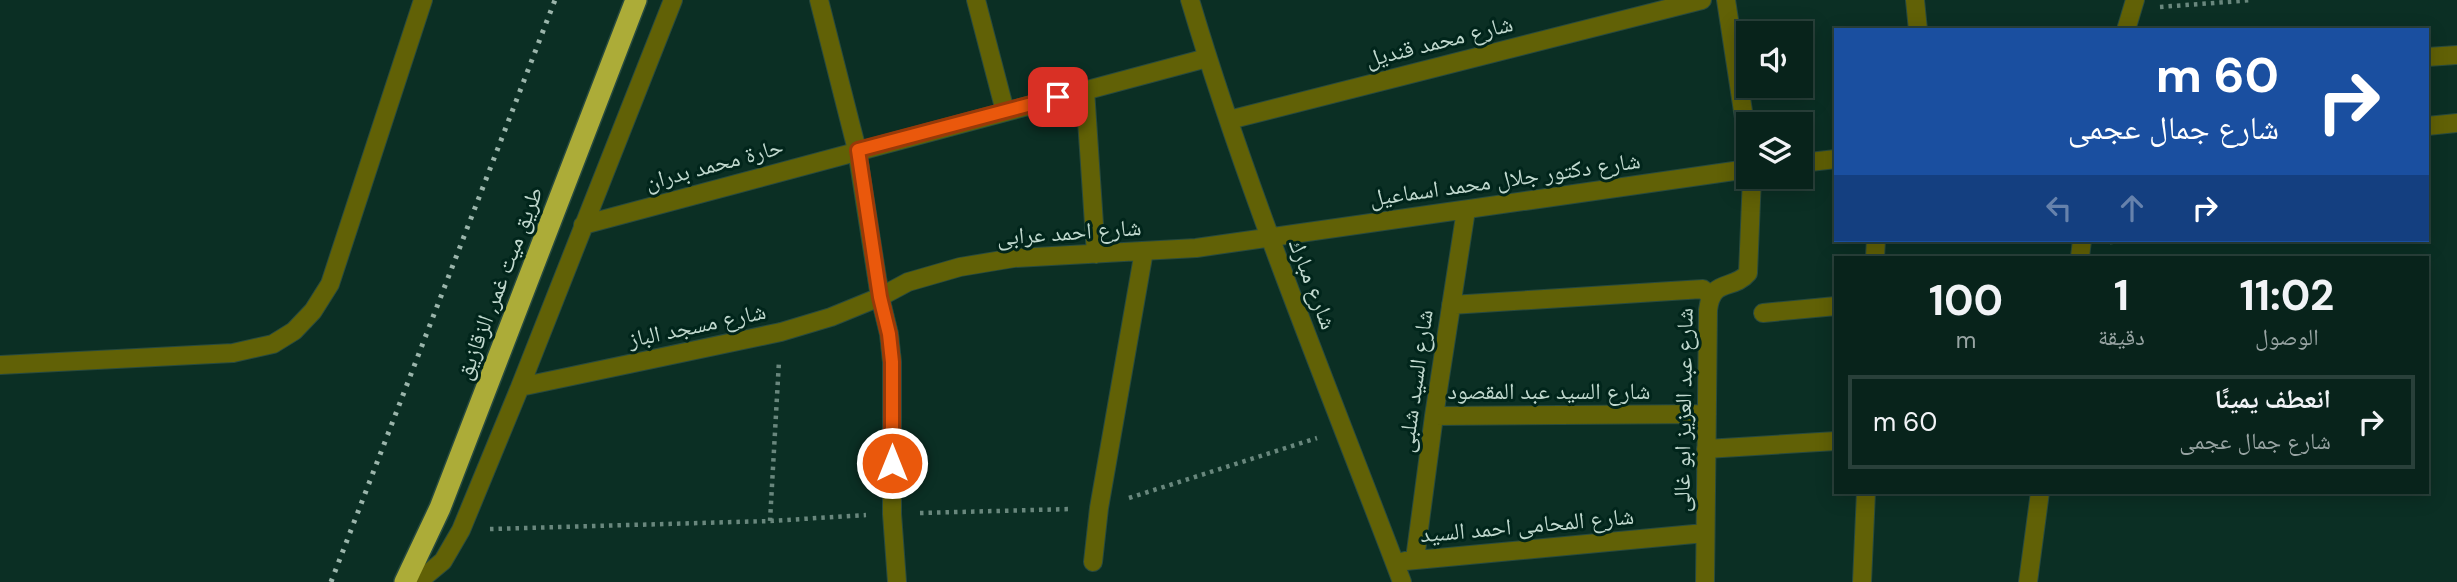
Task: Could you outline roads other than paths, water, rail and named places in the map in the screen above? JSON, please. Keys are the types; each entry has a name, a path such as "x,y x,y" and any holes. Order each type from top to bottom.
{"highway":[{"name":"طريق ميت غمر, الزقازيق","path":"405,582 440,508 636,0"}],"street":[{"path":"0,365 233,353 273,344 293,331 313,311 330,284 422,0"},
{"path":"418,582 443,561 461,530 673,0"},
{"path":"819,0 858,150 880,297 889,334 892,362 895,582"},
{"path":"976,0 1005,111"},
{"name":"شارع مبارك","path":"1190,0 1268,236 1402,582"},
{"name":"شارع محمد قنديل","path":"1229,120 1702,0"},
{"path":"1726,0 1743,112"},
{"path":"1915,0 1917,28"},
{"path":"2127,28 2133,5"},
{"path":"2429,57 2457,55"},
{"name":"حارة محمد بدران","path":"583,225 1207,58"},
{"path":"1085,90 1096,254"},
{"path":"2429,126 2457,124"},
{"path":"1813,162 1834,159"},
{"name":"شارع دكتور جلال محمد اسماعيل","path":"1268,236 1736,171"},
{"name":"شارع عبد العزيز ابو غالى","path":"1705,582 1710,296 1719,287 1743,278 1748,272 1751,189"},
{"name":"شارع السيد شلبى","path":"1415,559 1466,210"},
{"name":"شارع احمد عرابى","path":"880,297 908,282 960,267 1014,258 1196,248 1268,236"},
{"path":"1093,562 1099,508 1144,251"},
{"path":"1451,304 1703,289 1710,296"},
{"name":"شارع مسجد الباز","path":"520,387 781,332 831,317 880,297"},
{"path":"1762,313 1834,306"},
{"name":"شارع السيد عبد المقصود","path":"1434,416 1707,414"},
{"path":"1706,449 1834,441"},
{"path":"1862,582 1866,494"},
{"path":"2028,582 2040,494"},
{"name":"شارع المحامى احمد السيد","path":"1395,562 1705,533"}],"railway":[{"path":"331,582 555,0"}]}
